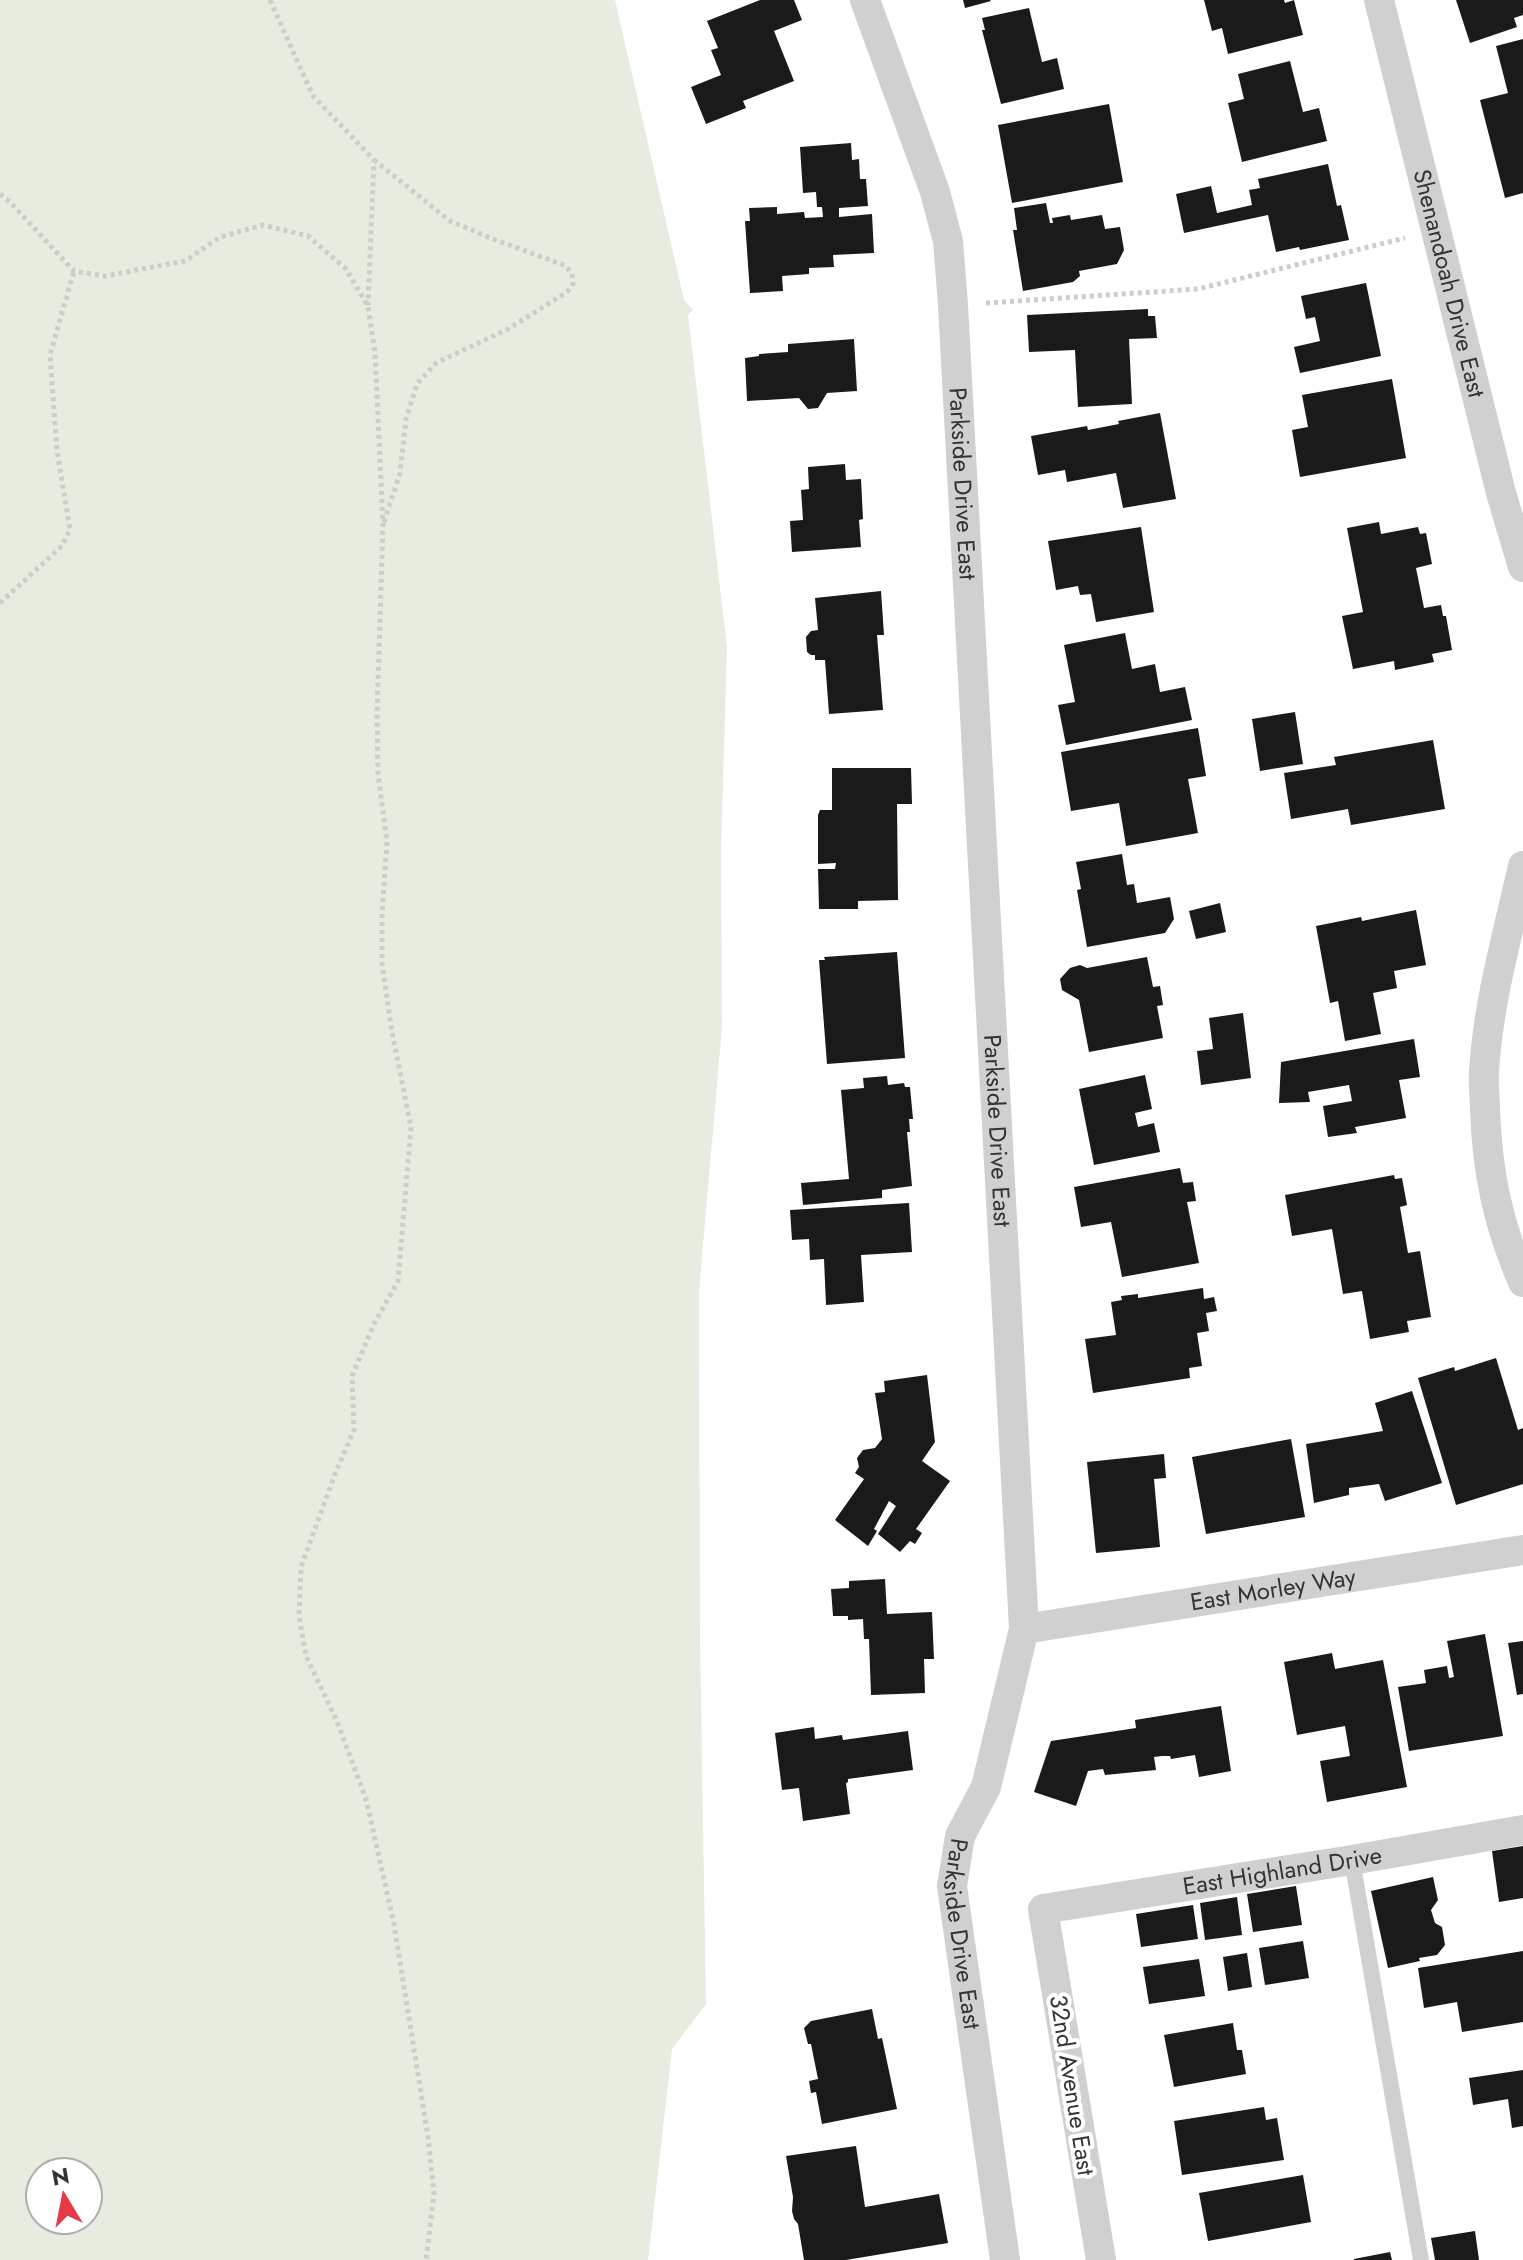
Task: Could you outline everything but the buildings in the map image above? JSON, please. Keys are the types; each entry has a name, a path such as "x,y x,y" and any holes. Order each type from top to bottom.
{"street":[{"name":"Parkside Drive East","path":"865,0 935,192 948,241 954,321 1024,1629 986,1787 960,1836 952,1886 1005,2260"},
{"name":"Shenandoah Drive East","path":"1379,0 1501,493 1523,567"},
{"path":"1523,866 1490,1013 1484,1074 1486,1148 1492,1189 1523,1282"},
{"name":"East Morley Way","path":"1024,1629 1523,1550"},
{"name":"East Highland Drive","path":"1043,1909 1523,1830"},
{"name":"32nd Avenue East","path":"1043,1909 1101,2260"}],"lane":[{"path":"1352,1860 1421,2260"}],"path":[{"path":"270,0 313,96 374,160 450,221 566,266 572,274 573,284 567,292 508,329 436,363 417,384 406,419 400,473 383,525"},
{"path":"374,160 368,306 375,353 383,525 377,714 378,774 387,842 382,964 411,1127 398,1281 373,1326 352,1376 354,1430 301,1567 299,1616 306,1656 336,1719 366,1799 394,1924 428,2137 434,2194 426,2260"},
{"path":"0,194 74,271 105,276 185,261 220,237 263,225 308,236 346,269 368,306"},
{"path":"972,304 1198,289 1410,237"},
{"path":"0,603 62,546 70,529 57,451 50,355 74,271"}],"shaded area":[{"path":"0,0 615,0 684,300 693,310 688,315 727,647 721,851 722,1027 699,1291 700,1642 706,2004 672,2049 648,2260 0,2260"}]}
